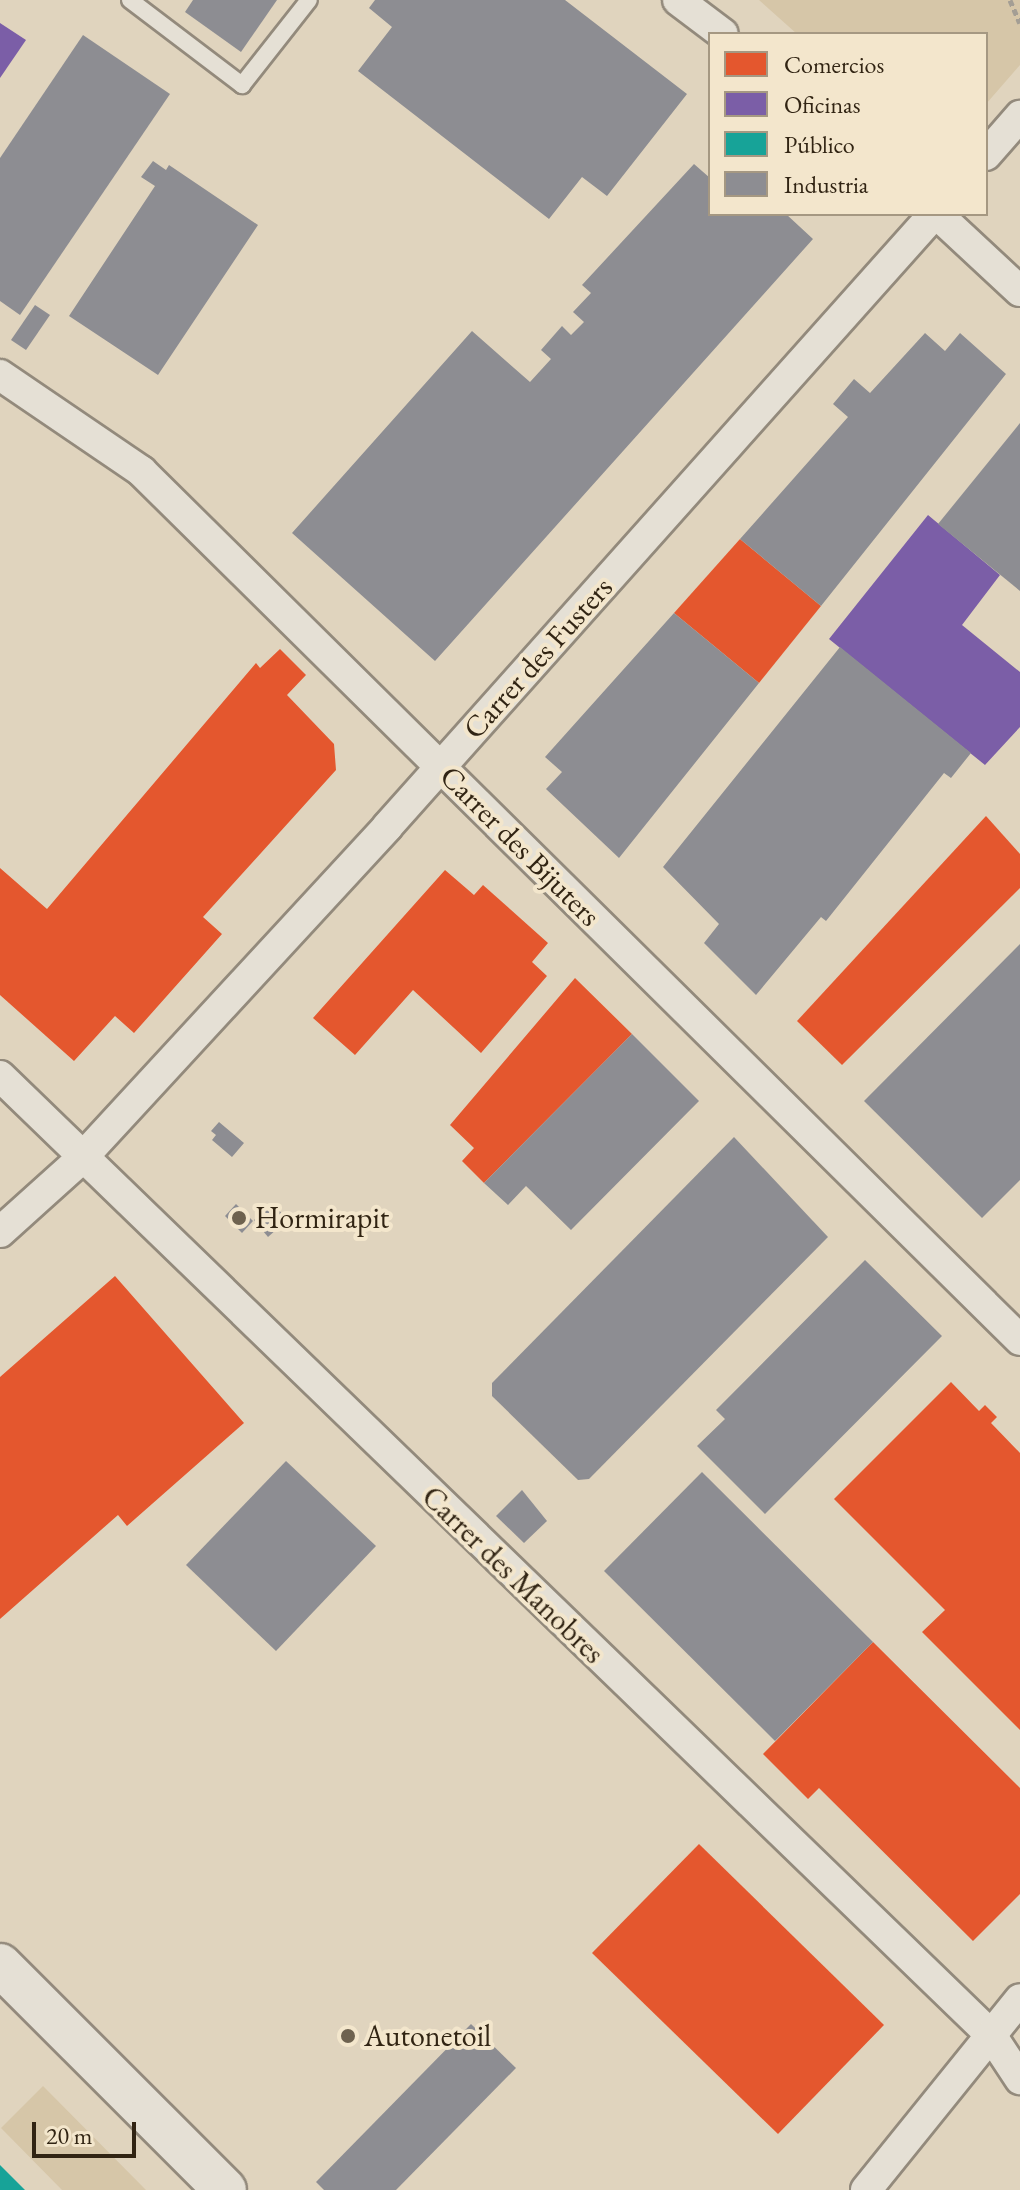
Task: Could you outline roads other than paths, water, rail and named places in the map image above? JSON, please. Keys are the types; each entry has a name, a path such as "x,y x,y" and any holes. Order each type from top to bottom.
{"street":[{"path":"678,0 720,32"},
{"path":"988,153 1020,116"},
{"name":"Carrer des Fusters","path":"0,1232 81,1159 441,768 933,216"},
{"path":"937,216 1020,291"},
{"name":"Carrer des Bijuters","path":"0,375 141,471 1020,1340"},
{"name":"Carrer des Manobres","path":"0,1076 81,1159 991,2035 1020,2079"},
{"path":"0,1965 225,2190"},
{"path":"866,2190 1020,1999"}],"lane":[{"path":"130,0 242,85 309,0"}],"place":[{"name":"Hormirapit","path":"239,1218"},
{"name":"Autonetoil","path":"348,2036"}]}
